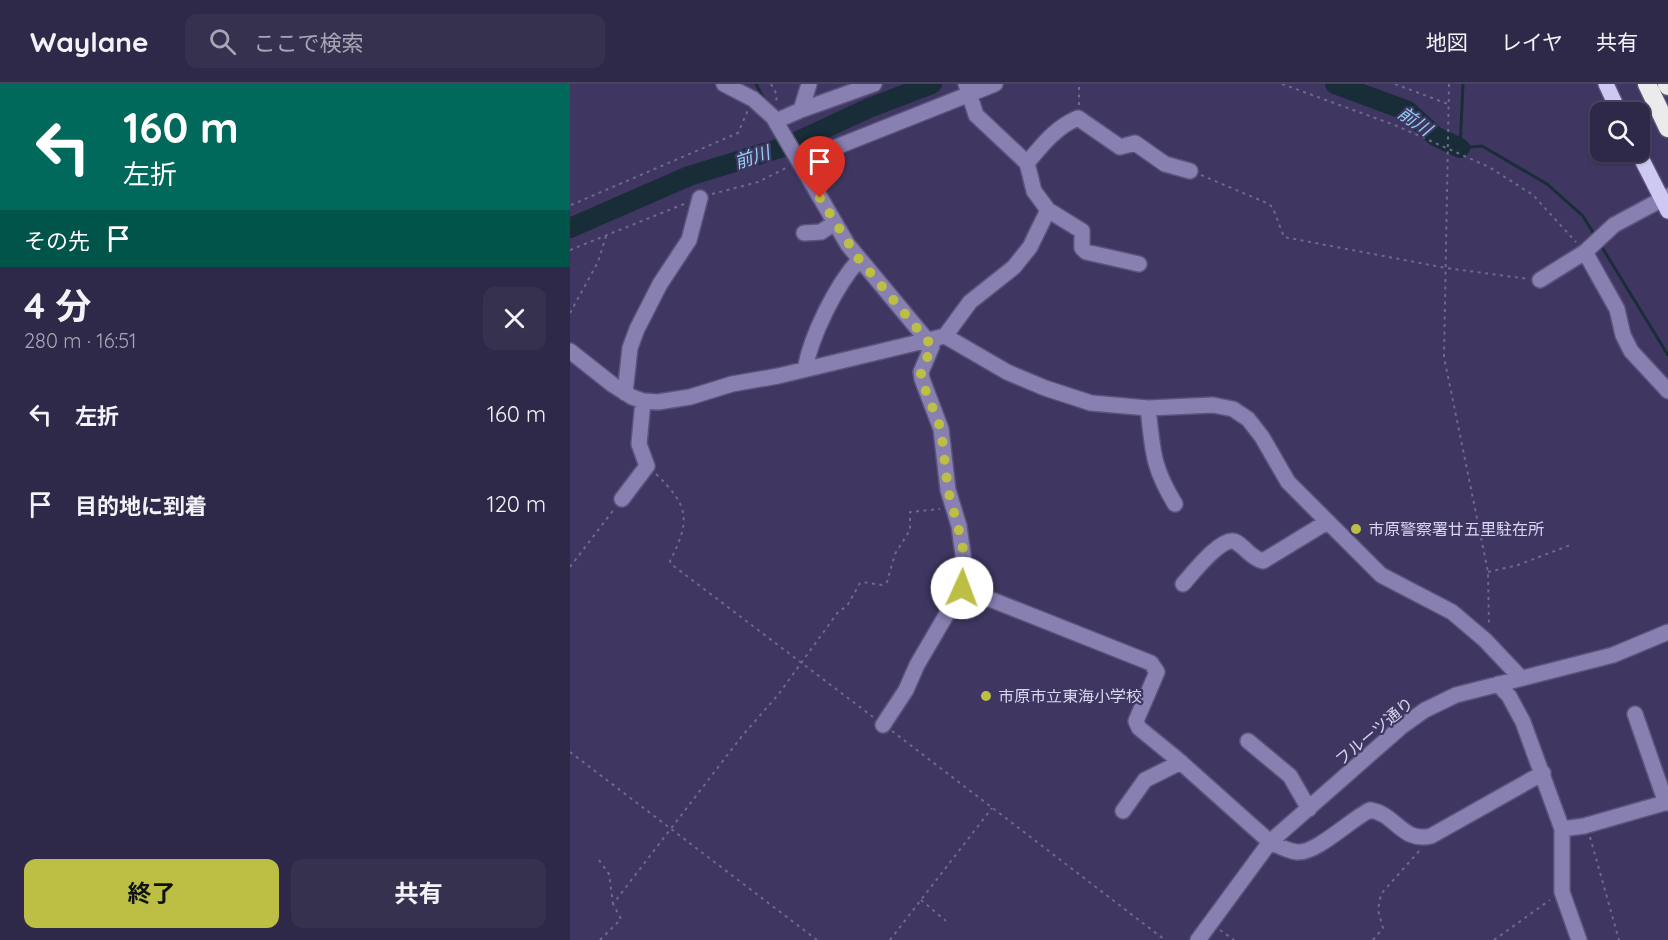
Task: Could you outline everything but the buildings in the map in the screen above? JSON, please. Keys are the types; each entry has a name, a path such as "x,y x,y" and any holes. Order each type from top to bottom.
{"highway":[{"path":"1647,84 1668,128"}],"main road":[{"path":"1606,84 1614,102"},
{"path":"1644,162 1666,202"}],"street":[{"path":"724,84 753,99 775,119 801,161 834,223 860,260 932,346 921,372 921,379 941,429 952,508 962,542 965,569 962,588 917,665 906,690 883,725"},
{"path":"801,110 808,84"},
{"path":"775,119 874,84"},
{"path":"801,161 968,90 995,84"},
{"path":"968,90 976,115 1027,163 1034,191 1048,210 1082,231 1082,248 1086,252 1139,264"},
{"path":"1027,163 1045,141 1066,123 1078,118 1120,147 1135,142 1165,164 1190,171"},
{"path":"626,393 630,348 637,329 660,284 689,240 700,198"},
{"path":"1540,280 1585,252 1614,225 1666,202"},
{"path":"570,351 626,393 643,401 658,402 690,397 732,384 945,336 970,302 1014,267 1030,247 1048,210"},
{"path":"804,233 821,232 834,223"},
{"path":"1585,252 1617,309 1623,335 1631,351 1668,392"},
{"path":"805,369 808,351 819,327 838,291 860,260"},
{"path":"945,336 1007,372 1045,388 1091,403 1148,408 1213,405 1233,409 1248,419 1262,437 1288,482 1382,575 1452,612 1485,640 1521,678"},
{"path":"622,499 647,466 639,444 643,401"},
{"path":"1148,408 1155,464 1175,504"},
{"path":"1183,584 1219,546 1230,540 1235,541 1256,560 1263,561 1327,522"},
{"path":"962,588 1151,663 1157,672 1136,721 1139,728 1181,762 1270,842 1299,853 1314,848 1370,810 1379,811 1410,836 1420,839 1431,836 1543,773"},
{"name":"フルーツ通り","path":"1198,940 1270,842 1401,727 1425,710 1456,695 1614,655 1668,632"},
{"path":"1498,684 1509,696 1523,722 1563,829 1562,892 1579,940"},
{"path":"1563,829 1587,825 1667,802 1635,714"},
{"path":"1248,741 1290,776 1309,809"},
{"path":"1123,811 1145,780 1181,762"}],"path":[{"path":"771,84 777,95 775,119"},
{"path":"1078,118 1079,84"},
{"path":"1281,84 1397,126 1489,166 1533,195 1585,252"},
{"path":"1395,84 1449,104"},
{"path":"1449,84 1444,357 1488,572 1489,627 1485,640"},
{"path":"571,205 738,134 753,99"},
{"path":"1190,171 1269,204 1273,208 1284,237 1446,268 1540,280"},
{"path":"570,313 598,262 607,233"},
{"path":"647,466 674,492 685,516 685,527 670,561 671,564 1165,940"},
{"path":"570,567 622,499"},
{"path":"613,904 742,736 778,695 838,612 847,606 862,582 882,585 887,582 895,554 910,530 910,512 952,508"},
{"path":"1488,572 1518,565 1573,544"},
{"path":"570,752 817,940"},
{"path":"890,940 992,807"},
{"path":"1587,825 1619,940"},
{"path":"1373,940 1383,928 1378,910 1381,894 1431,836"},
{"path":"599,860 609,874 613,904 621,919 600,940"},
{"path":"1494,940 1562,892"},
{"path":"921,900 946,921"},
{"path":"1211,923 1234,940"}],"waterway":[{"path":"756,84 765,101"},
{"name":"前川","path":"570,228 689,176 787,146 869,108 932,84"},
{"name":"前川","path":"1335,84 1408,111 1435,136 1460,148"},
{"path":"1463,84 1460,148 1482,146 1547,184 1583,216 1595,236"},
{"path":"1600,244 1668,355"}],"place":[{"name":"市原警察署廿五里駐在所","path":"1356,529"},
{"name":"市原市立東海小学校","path":"986,696"}],"route":[{"path":"820,198 848,245 932,346 921,372 921,379 941,429 948,490 962,542 965,569 962,588"}]}
